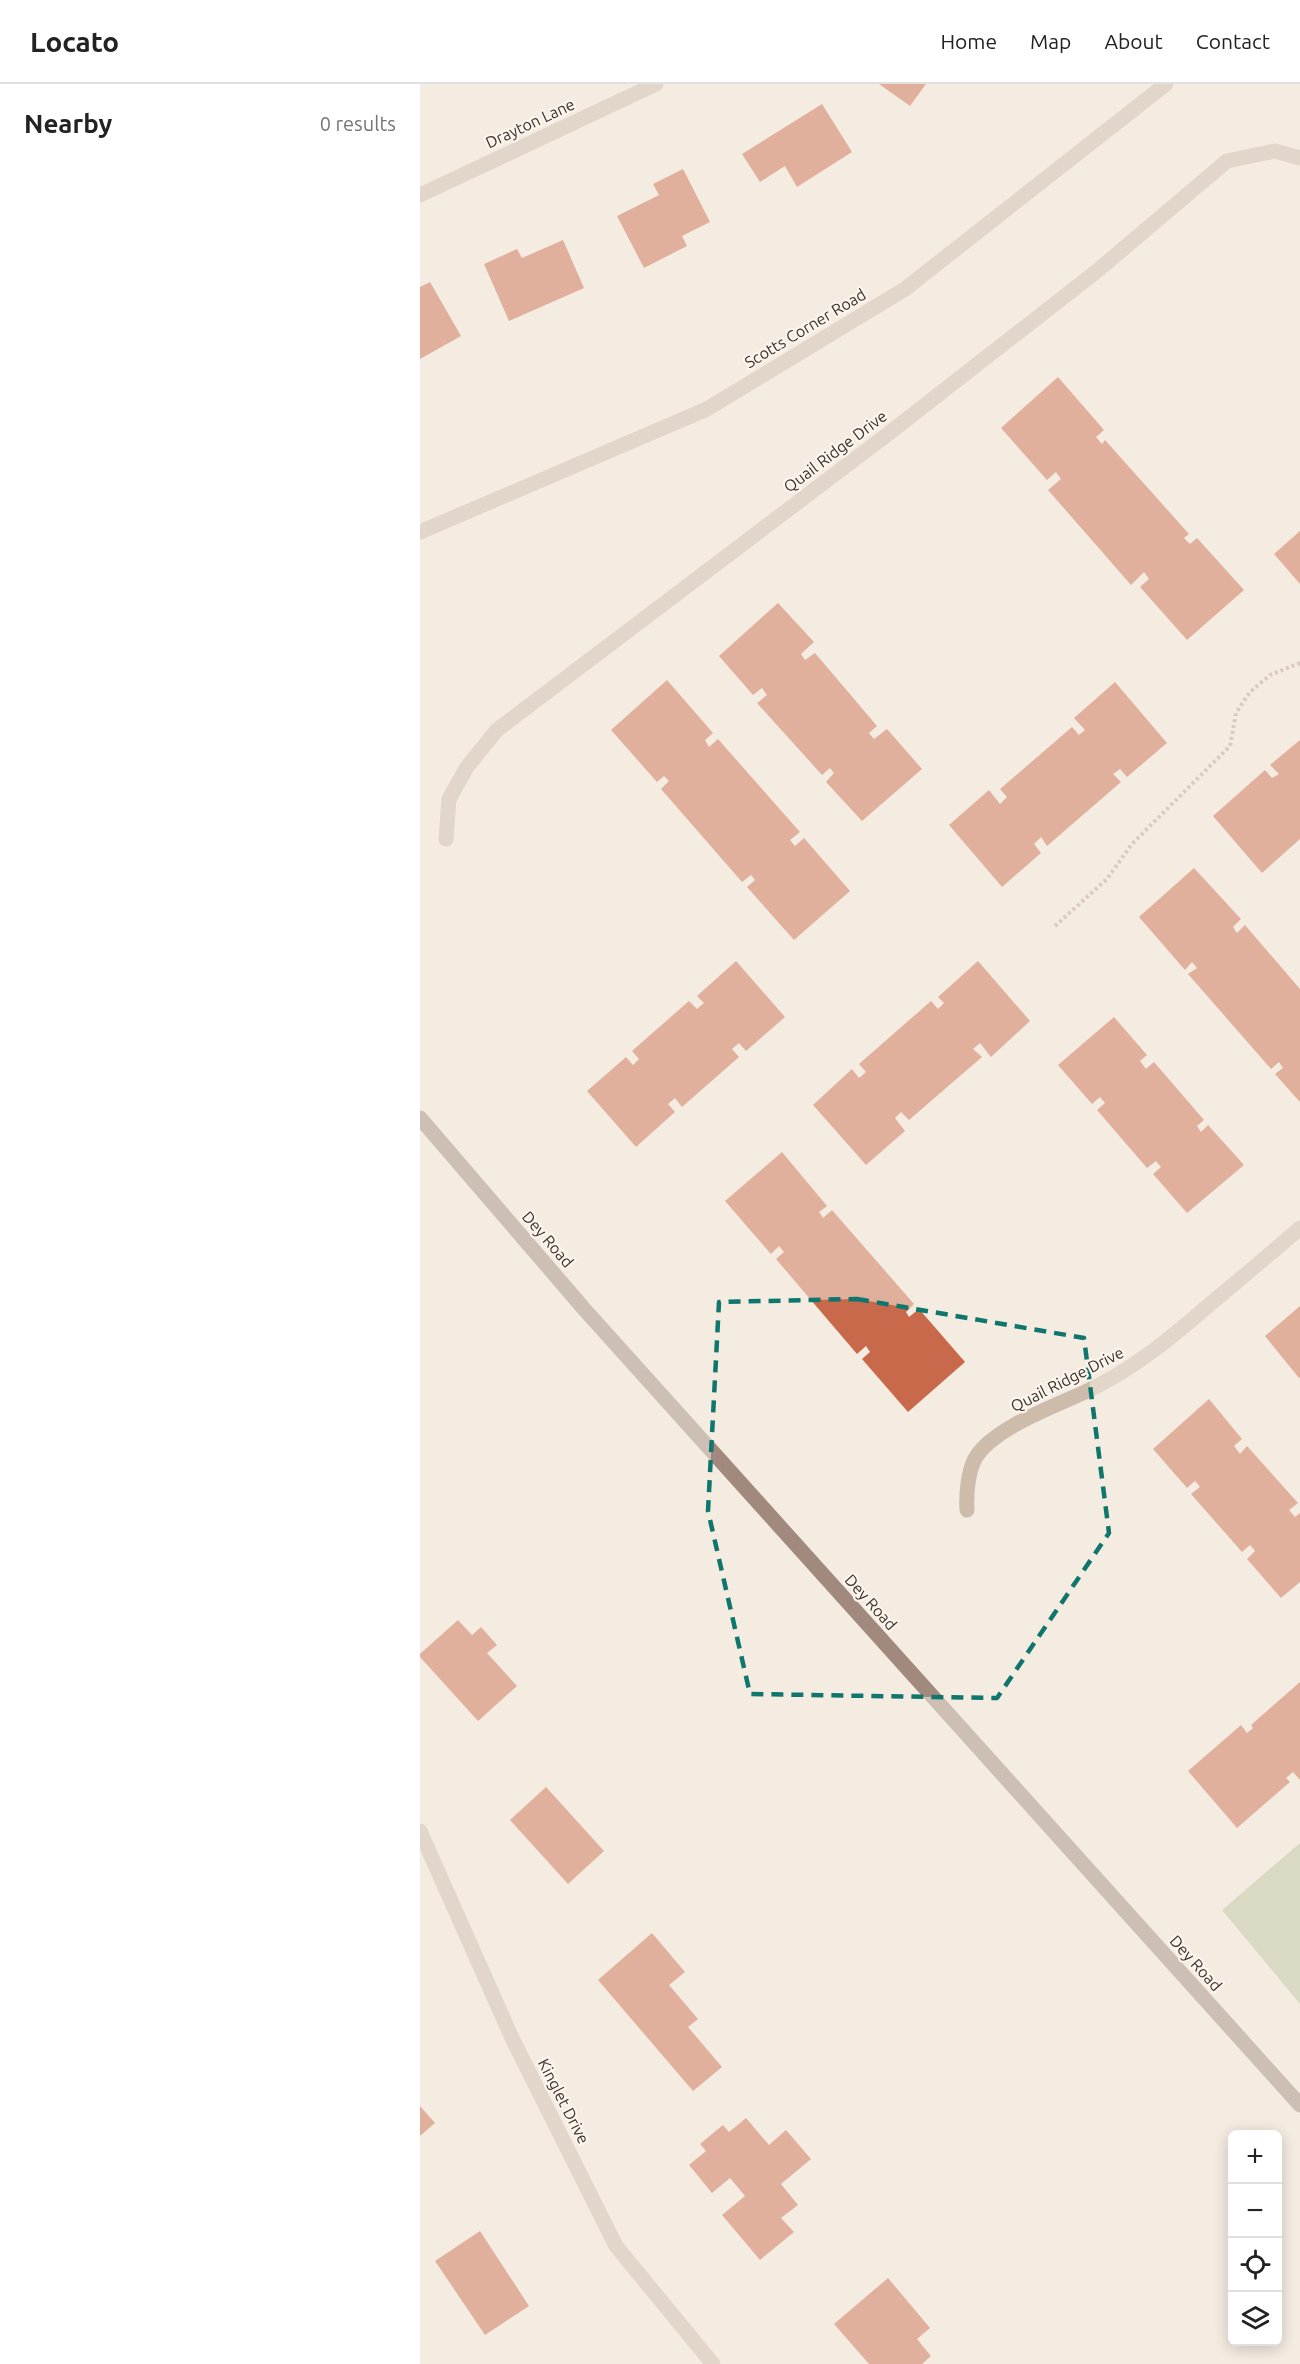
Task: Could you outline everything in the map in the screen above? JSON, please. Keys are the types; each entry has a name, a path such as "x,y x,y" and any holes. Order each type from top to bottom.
{"main road":[{"name":"Dey Road","path":"420,1118 585,1310 1300,2105"}],"street":[{"name":"Drayton Lane","path":"420,195 656,84"},
{"name":"Scotts Corner Road","path":"420,532 707,409 905,289 1166,84"},
{"name":"Quail Ridge Drive","path":"446,839 448,799 467,767 497,730 888,435 1096,271 1227,161 1275,151 1300,158"},
{"name":"Quail Ridge Drive","path":"967,1510 965,1493 976,1457 996,1438 1031,1416 1088,1391 1141,1361 1300,1228"},
{"name":"Kinglet Drive","path":"420,1831 512,2038 616,2246 713,2364"}],"path":[{"path":"1055,926 1107,879 1132,844 1230,746 1236,713 1250,692 1270,675 1300,663"}],"highlighted area":[{"path":"857,1299 1084,1338 1109,1533 997,1698 750,1694 708,1511 719,1302"}],"green space":[{"path":"1300,1843 1300,2004 1222,1910"}],"building":[{"path":"879,84 926,84 910,106"},
{"path":"822,104 852,152 797,187 785,166 760,182 742,154"},
{"path":"683,169 710,222 682,236 687,246 644,268 617,216 659,195 653,184"},
{"path":"563,240 584,288 509,321 484,264 517,249 522,258"},
{"path":"430,282 461,336 420,359 420,287"},
{"path":"1058,377 1104,430 1096,437 1102,444 1105,440 1189,534 1184,538 1190,544 1197,538 1244,590 1187,640 1140,587 1149,579 1144,572 1131,585 1048,490 1061,479 1056,472 1047,480 1001,428"},
{"path":"1300,531 1300,584 1274,554"},
{"path":"778,603 814,642 801,654 805,660 815,653 877,726 869,733 874,739 887,729 922,769 862,821 826,782 834,773 830,768 822,775 757,703 767,695 762,688 753,695 719,656"},
{"path":"667,680 713,733 705,740 709,747 718,739 800,832 790,840 795,846 804,838 850,891 794,940 747,887 755,880 751,875 742,882 661,789 669,781 664,776 657,782 611,730"},
{"path":"1115,682 1167,743 1127,777 1120,769 1113,774 1121,782 1047,846 1041,837 1034,844 1041,853 1002,887 949,825 989,790 1000,804 1007,797 1000,789 1072,727 1079,735 1085,730 1074,718"},
{"path":"1300,740 1300,839 1262,873 1213,816 1265,770 1272,778 1279,774 1270,765"},
{"path":"1194,868 1241,919 1233,927 1237,933 1245,925 1300,989 1300,1102 1275,1074 1283,1068 1279,1062 1271,1069 1188,974 1197,968 1192,962 1185,970 1139,917"},
{"path":"736,961 785,1017 746,1051 739,1043 732,1049 739,1057 682,1107 675,1098 668,1104 675,1112 636,1147 587,1091 626,1057 633,1065 639,1059 632,1051 689,1001 697,1009 704,1003 697,996"},
{"path":"978,961 1030,1021 991,1057 980,1043 973,1049 982,1057 909,1120 901,1112 895,1118 905,1131 866,1165 813,1105 852,1069 859,1078 866,1072 859,1064 931,1001 938,1009 944,1003 938,997"},
{"path":"1114,1017 1147,1055 1140,1061 1146,1069 1154,1062 1204,1120 1197,1126 1201,1132 1208,1125 1244,1165 1187,1213 1153,1174 1161,1167 1156,1161 1147,1168 1097,1110 1105,1103 1100,1097 1092,1104 1058,1065"},
{"path":"782,1152 827,1206 819,1212 823,1218 832,1210 914,1304 906,1312 909,1317 919,1309 965,1362 908,1412 862,1359 870,1352 866,1346 857,1354 776,1259 784,1252 779,1246 771,1254 725,1201"},
{"path":"1300,1306 1300,1377 1299,1378 1265,1336"},
{"path":"1209,1399 1242,1439 1234,1446 1240,1454 1247,1446 1298,1503 1289,1510 1295,1517 1300,1513 1300,1582 1281,1598 1247,1559 1255,1551 1250,1545 1242,1552 1191,1494 1200,1487 1195,1481 1187,1488 1153,1449"},
{"path":"458,1620 472,1635 481,1627 497,1645 487,1653 517,1686 478,1721 420,1657 420,1654"},
{"path":"1300,1682 1300,1780 1293,1772 1286,1778 1290,1782 1237,1828 1188,1771 1241,1725 1247,1733 1253,1728 1251,1725"},
{"path":"546,1787 604,1851 568,1884 510,1820"},
{"path":"652,1933 685,1972 669,1985 698,2019 688,2027 722,2067 693,2091 598,1980"},
{"path":"420,2106 435,2123 420,2136"},
{"path":"746,2118 769,2145 786,2130 811,2159 781,2184 798,2205 781,2218 794,2232 760,2260 722,2215 745,2196 730,2178 712,2193 689,2165 706,2151 700,2144 723,2125 729,2132"},
{"path":"480,2231 529,2306 485,2335 435,2261"},
{"path":"888,2278 930,2328 917,2339 931,2356 922,2364 869,2364 834,2324"}]}
